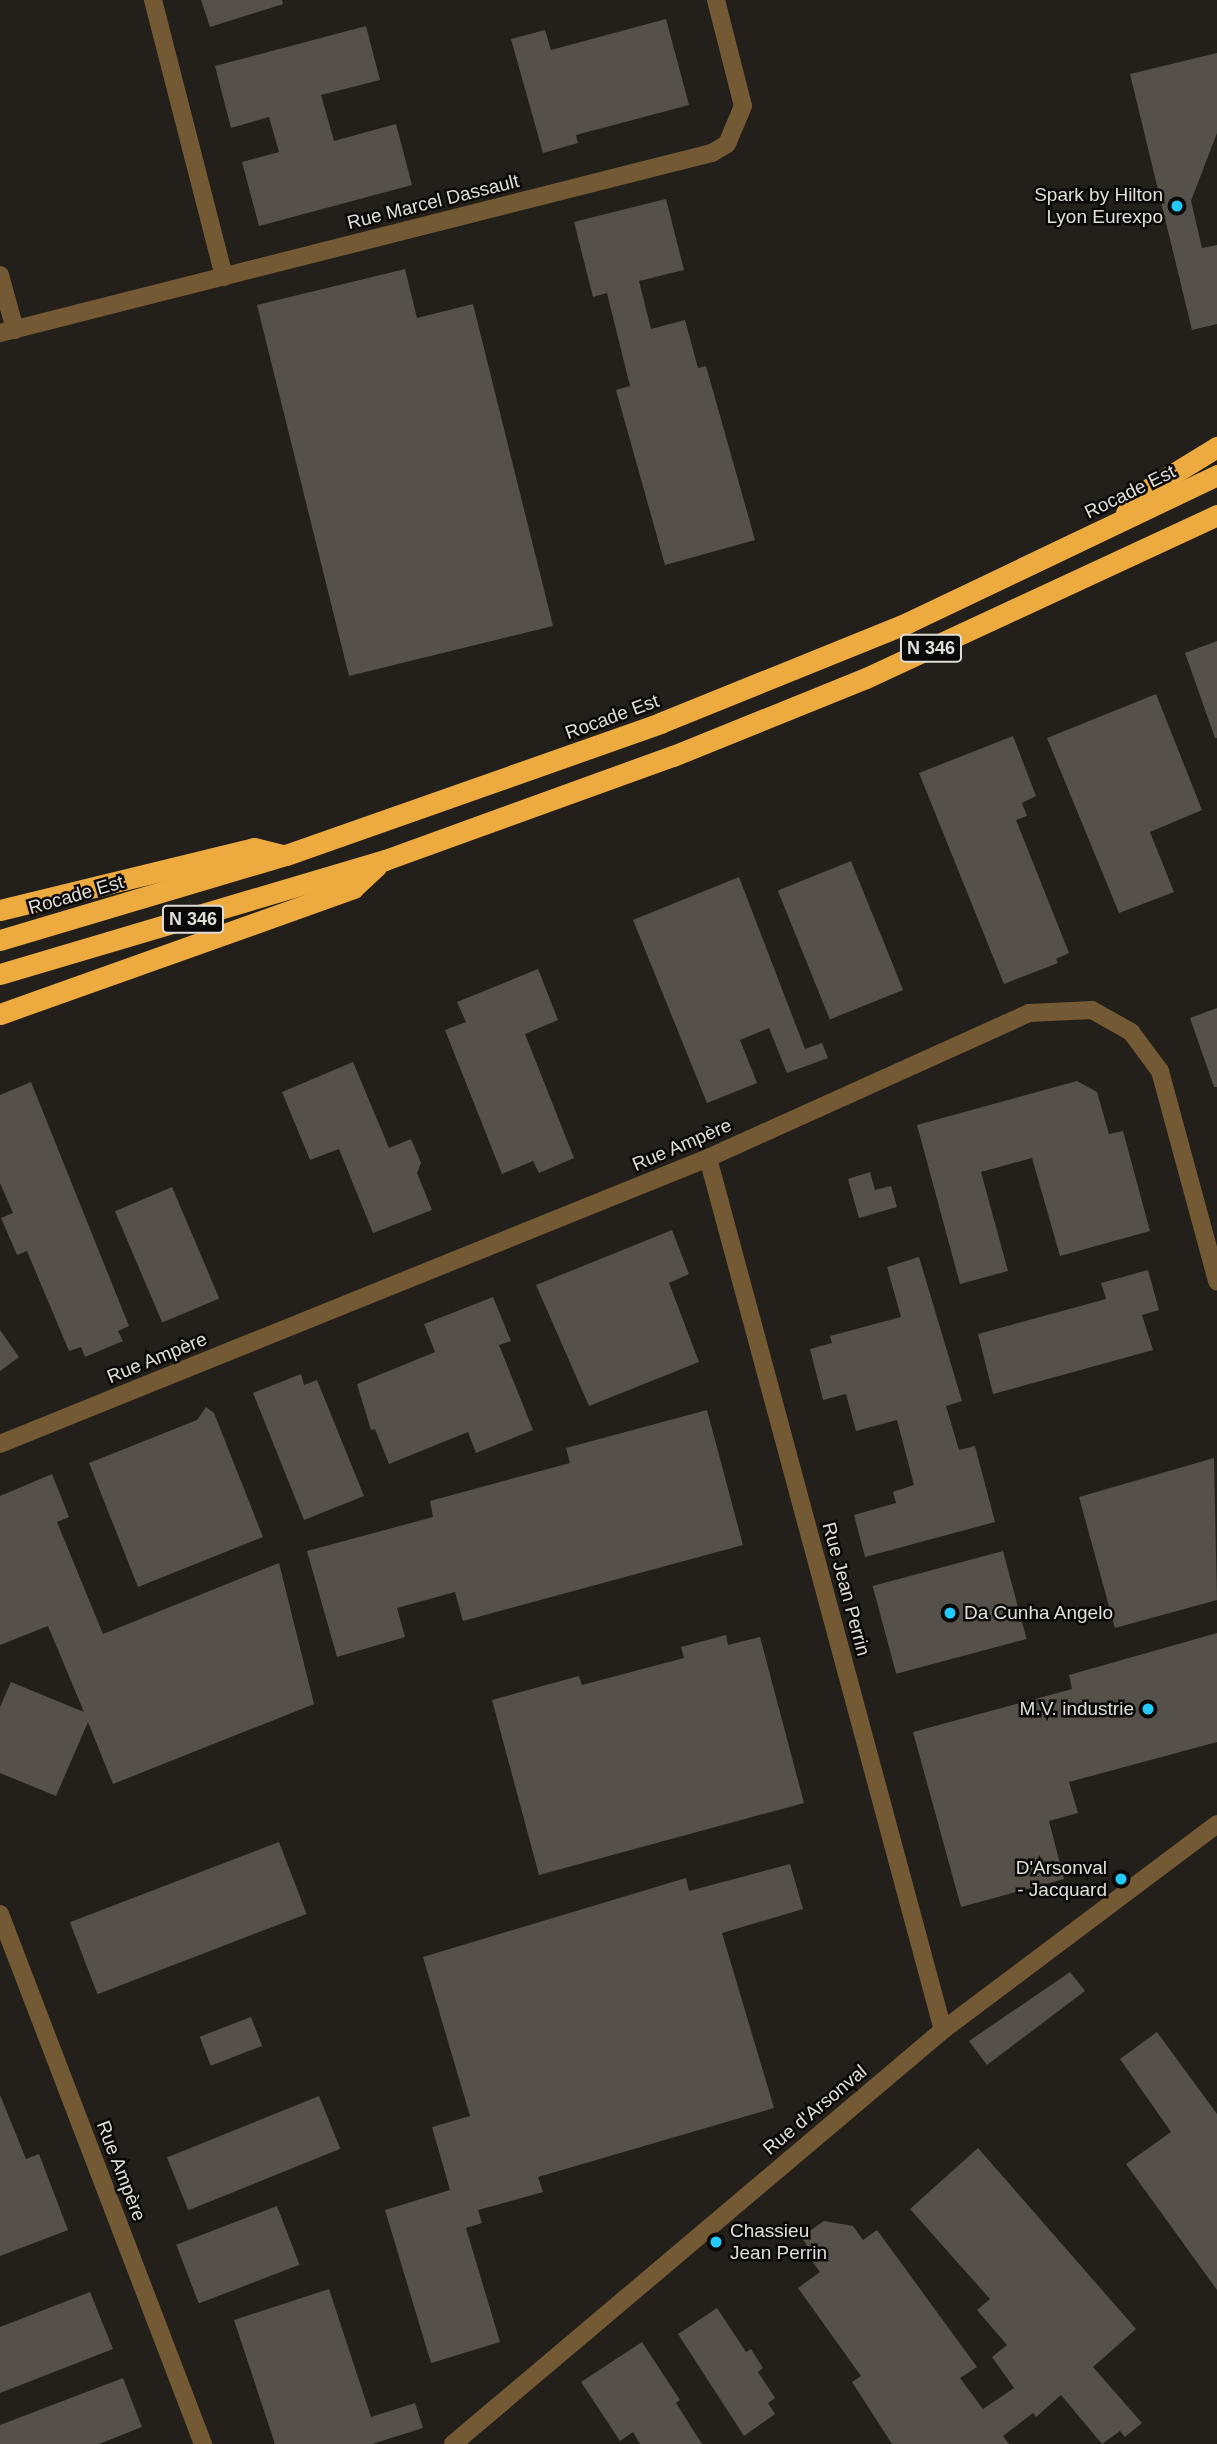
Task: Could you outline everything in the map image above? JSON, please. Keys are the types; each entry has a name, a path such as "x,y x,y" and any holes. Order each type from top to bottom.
{"highway":[{"path":"1115,525 1150,488 1217,447"},
{"name":"Rocade Est","path":"0,940 286,855 462,797 755,687 907,623 1217,475"},
{"name":"N 346","path":"0,974 385,860 673,756 866,678 1217,515"},
{"path":"1185,530 1217,531"},
{"path":"0,910 254,848 286,855"},
{"path":"0,1014 353,888 385,860"}],"street":[{"path":"153,0 223,277"},
{"name":"Rue Marcel Dassault","path":"7,332 712,153 727,144 743,106 716,0"},
{"path":"0,275 7,332"},
{"name":"Rue Ampère","path":"0,1444 708,1158 1029,1013 1092,1010 1131,1032 1160,1071 1217,1281"},
{"name":"Rue Jean Perrin","path":"708,1158 943,2030"},
{"name":"Rue d'Arsonval","path":"453,2444 943,2030 1217,1824"},
{"name":"Rue Ampère","path":"0,1914 203,2444"}],"building":[{"path":"201,0 282,0 283,4 210,27"},
{"path":"666,19 689,105 576,135 578,143 543,153 511,39 545,30 551,50"},
{"path":"366,26 380,80 321,95 334,141 396,124 412,185 259,226 242,162 279,152 269,117 231,128 215,66"},
{"path":"1217,53 1217,133 1191,201 1202,248 1217,245 1217,324 1192,330 1130,74"},
{"path":"666,199 684,270 639,281 651,329 685,320 698,368 706,366 755,540 665,565 616,390 630,386 607,293 593,297 574,222"},
{"path":"405,269 417,318 473,304 553,626 349,676 257,305"},
{"path":"1217,641 1217,738 1215,738 1185,653"},
{"path":"1156,694 1202,810 1150,832 1174,892 1119,913 1047,738"},
{"path":"1013,736 1036,796 1022,803 1027,816 1016,820 1069,953 1056,959 1058,963 1004,984 919,773"},
{"path":"851,861 903,990 830,1019 778,891"},
{"path":"739,877 805,1049 822,1043 828,1058 787,1073 769,1028 740,1040 757,1083 707,1103 633,920"},
{"path":"538,969 558,1020 525,1034 574,1158 539,1173 533,1161 502,1174 445,1030 466,1022 457,1002"},
{"path":"1217,1008 1217,1087 1214,1087 1190,1018"},
{"path":"353,1062 389,1148 411,1139 421,1163 417,1173 432,1210 373,1233 339,1149 310,1160 282,1092"},
{"path":"1077,1081 1097,1092 1109,1134 1123,1131 1150,1231 1060,1256 1032,1158 981,1172 1008,1271 960,1284 917,1125"},
{"path":"31,1082 129,1326 118,1331 123,1341 85,1357 81,1347 69,1351 27,1251 17,1255 1,1218 13,1213 0,1183 0,1095"},
{"path":"870,1172 875,1190 891,1186 897,1207 859,1218 848,1179"},
{"path":"172,1187 219,1298 162,1323 115,1211"},
{"path":"672,1230 689,1274 669,1283 699,1362 589,1406 536,1285"},
{"path":"919,1257 962,1401 946,1406 959,1450 975,1446 995,1522 865,1557 854,1515 896,1503 893,1492 914,1485 897,1420 856,1431 846,1394 823,1400 810,1349 832,1343 830,1336 901,1317 887,1267"},
{"path":"1148,1270 1159,1310 1142,1315 1153,1350 993,1394 978,1334 1106,1299 1101,1283"},
{"path":"493,1297 511,1341 499,1345 533,1430 476,1453 468,1432 389,1464 375,1429 371,1430 357,1384 435,1352 424,1324"},
{"path":"0,1330 19,1357 0,1371"},
{"path":"301,1374 304,1385 317,1380 364,1496 304,1520 253,1393"},
{"path":"206,1407 214,1413 263,1537 138,1587 89,1463 197,1420"},
{"path":"707,1410 743,1545 463,1621 455,1592 397,1608 405,1637 337,1657 307,1551 433,1517 430,1501 570,1463 566,1448"},
{"path":"1214,1458 1217,1600 1115,1628 1079,1497"},
{"path":"52,1474 69,1517 57,1522 103,1634 279,1563 314,1704 113,1784 88,1722 56,1796 0,1773 0,1707 11,1682 84,1712 48,1626 0,1645 0,1496"},
{"name":"Da Cunha Angelo","path":"1003,1551 1027,1639 896,1674 873,1586"},
{"path":"1217,1633 1217,1742 1069,1782 1078,1813 1049,1821 1064,1879 961,1907 913,1732 1072,1689 1069,1675"},
{"path":"726,1635 728,1645 760,1637 804,1803 539,1875 492,1700 579,1676 582,1685 684,1658 681,1647"},
{"path":"279,1842 307,1914 97,1994 70,1922"},
{"path":"790,1864 803,1909 722,1933 774,2108 538,2177 543,2192 478,2210 482,2223 466,2228 500,2342 431,2363 385,2210 450,2190 432,2127 470,2116 423,1957 686,1878 689,1891"},
{"path":"1070,1972 1085,1991 987,2065 969,2041"},
{"path":"251,2017 262,2046 211,2066 200,2037"},
{"path":"1157,2032 1217,2114 1217,2290 1126,2164 1171,2132 1120,2059"},
{"path":"0,2095 26,2159 39,2154 68,2230 0,2256"},
{"path":"319,2096 340,2149 188,2210 167,2157"},
{"path":"978,2148 1136,2329 1093,2367 1142,2423 1125,2437 1120,2431 1102,2444 1061,2395 1036,2417 1033,2413 1003,2436 1009,2444 892,2444 852,2382 861,2376 798,2288 820,2272 803,2248 807,2245 801,2237 824,2221 853,2226 863,2240 877,2230 977,2367 960,2378 983,2409 1014,2388 992,2357 1007,2345 977,2310 990,2299 910,2209"},
{"path":"277,2206 300,2265 199,2304 176,2245"},
{"path":"329,2289 371,2417 415,2403 423,2428 372,2444 275,2444 234,2320"},
{"path":"90,2292 113,2349 0,2393 0,2327"},
{"path":"717,2308 746,2352 751,2349 763,2368 758,2372 775,2398 768,2403 775,2414 744,2436 678,2334"},
{"path":"642,2342 680,2400 676,2403 702,2444 640,2444 633,2432 620,2441 581,2382"},
{"path":"123,2378 142,2427 99,2444 0,2444 0,2425"}],"place":[{"name":"Spark by Hilton Lyon Eurexpo","path":"1177,206"},
{"name":"Da Cunha Angelo","path":"950,1613"},
{"name":"M.V. industrie","path":"1148,1709"},
{"name":"D'Arsonval - Jacquard","path":"1121,1879"},
{"name":"Chassieu Jean Perrin","path":"716,2242"}]}
